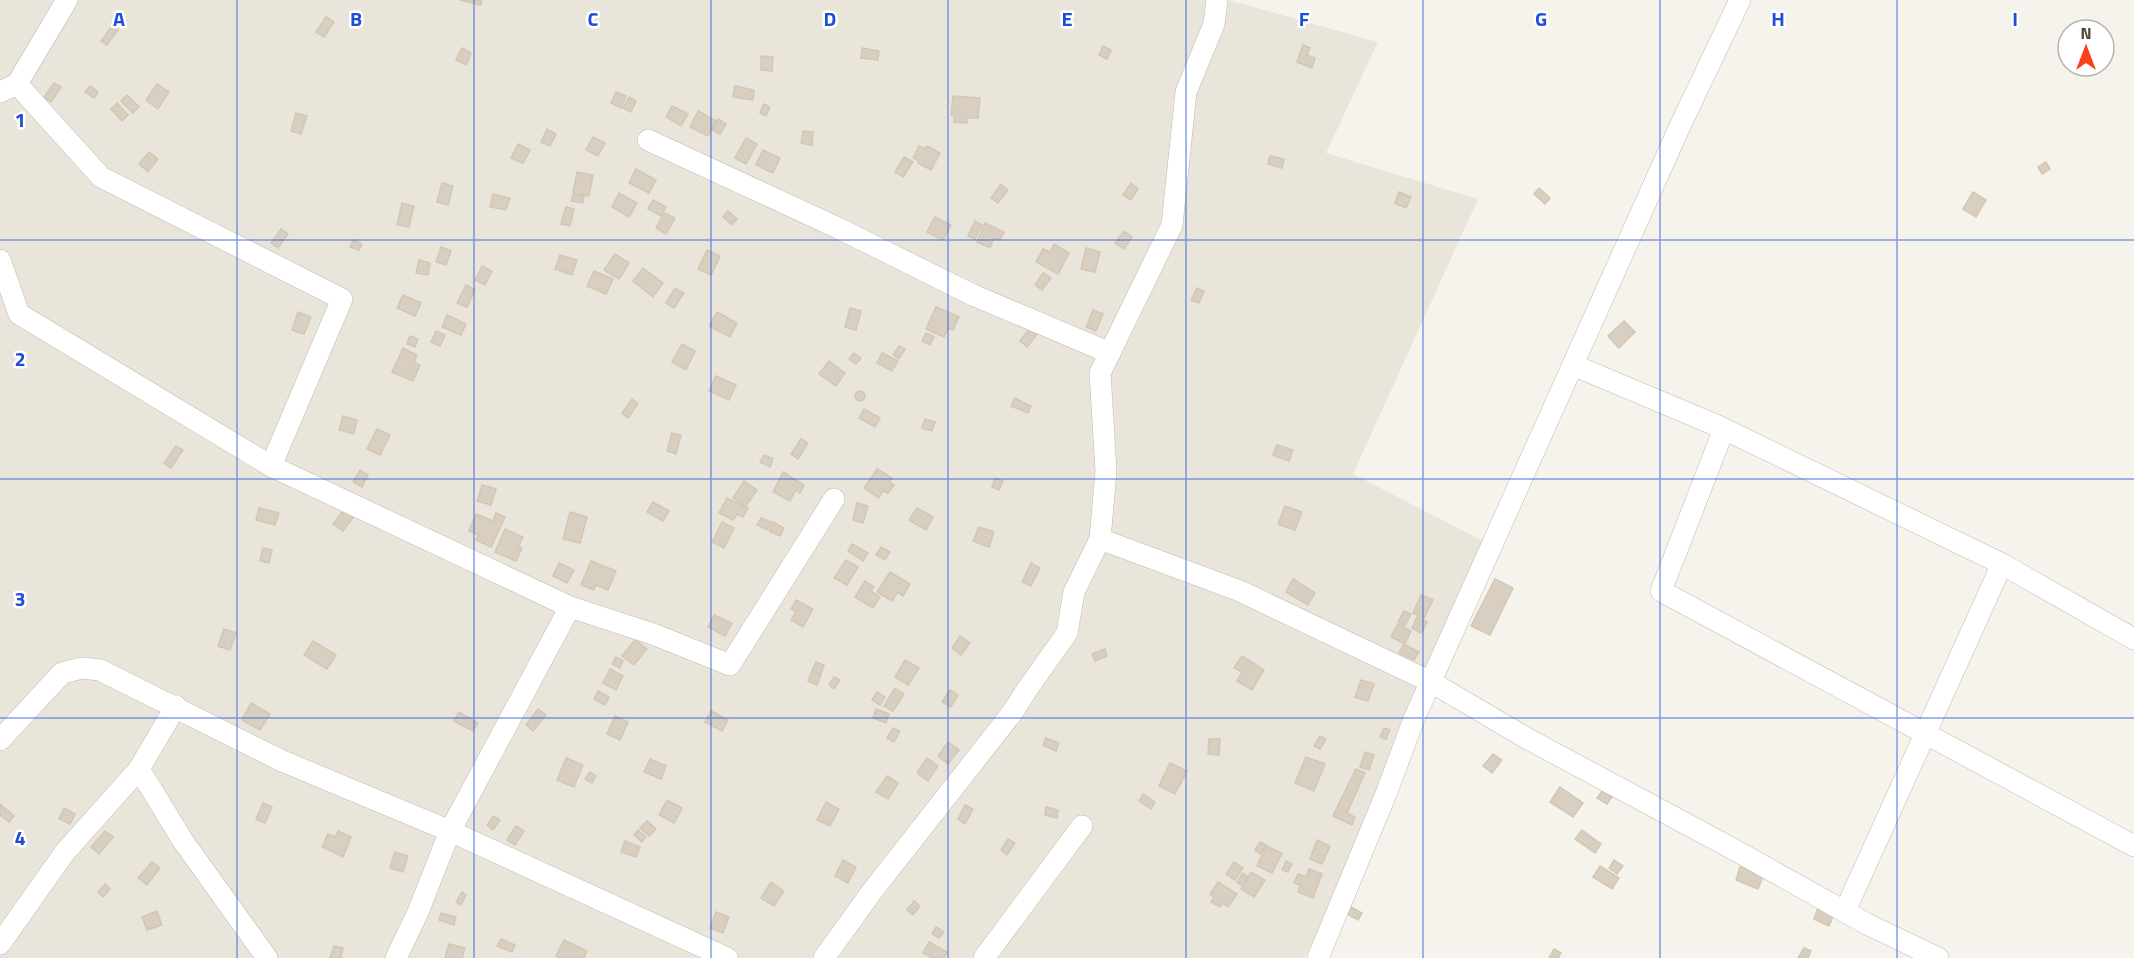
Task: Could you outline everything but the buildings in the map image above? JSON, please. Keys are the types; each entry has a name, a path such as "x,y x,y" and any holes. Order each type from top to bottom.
{"street":[{"path":"67,0 8,88 101,177 342,299 271,466"},
{"path":"824,958 873,890 1012,713 1067,633 1074,592 1100,539 1106,471 1100,373 1172,225 1186,92 1214,24 1217,0"},
{"path":"1318,958 1431,682 1680,126 1740,0"},
{"path":"648,140 838,228 973,295 1110,353"},
{"path":"0,260 19,314 271,466 570,607 653,634 730,665 834,499"},
{"path":"1573,365 1724,429 2002,564 2134,639"},
{"path":"1724,429 1661,591 2134,846"},
{"path":"1100,539 1240,591 1431,682 1528,739 1845,911 1938,958"},
{"path":"1845,911 2002,564"},
{"path":"396,958 418,912 450,831 570,607"},
{"path":"0,740 62,673 82,668 100,670 280,760 450,831 727,958"},
{"path":"0,944 65,852 139,769 176,706"},
{"path":"139,769 183,841 267,958"},
{"path":"984,958 1082,826"}],"shaded area":[{"path":"0,0 1228,0 1378,42 1326,153 1478,199 1353,474 1485,542 1350,871 1305,958 0,958"}]}
